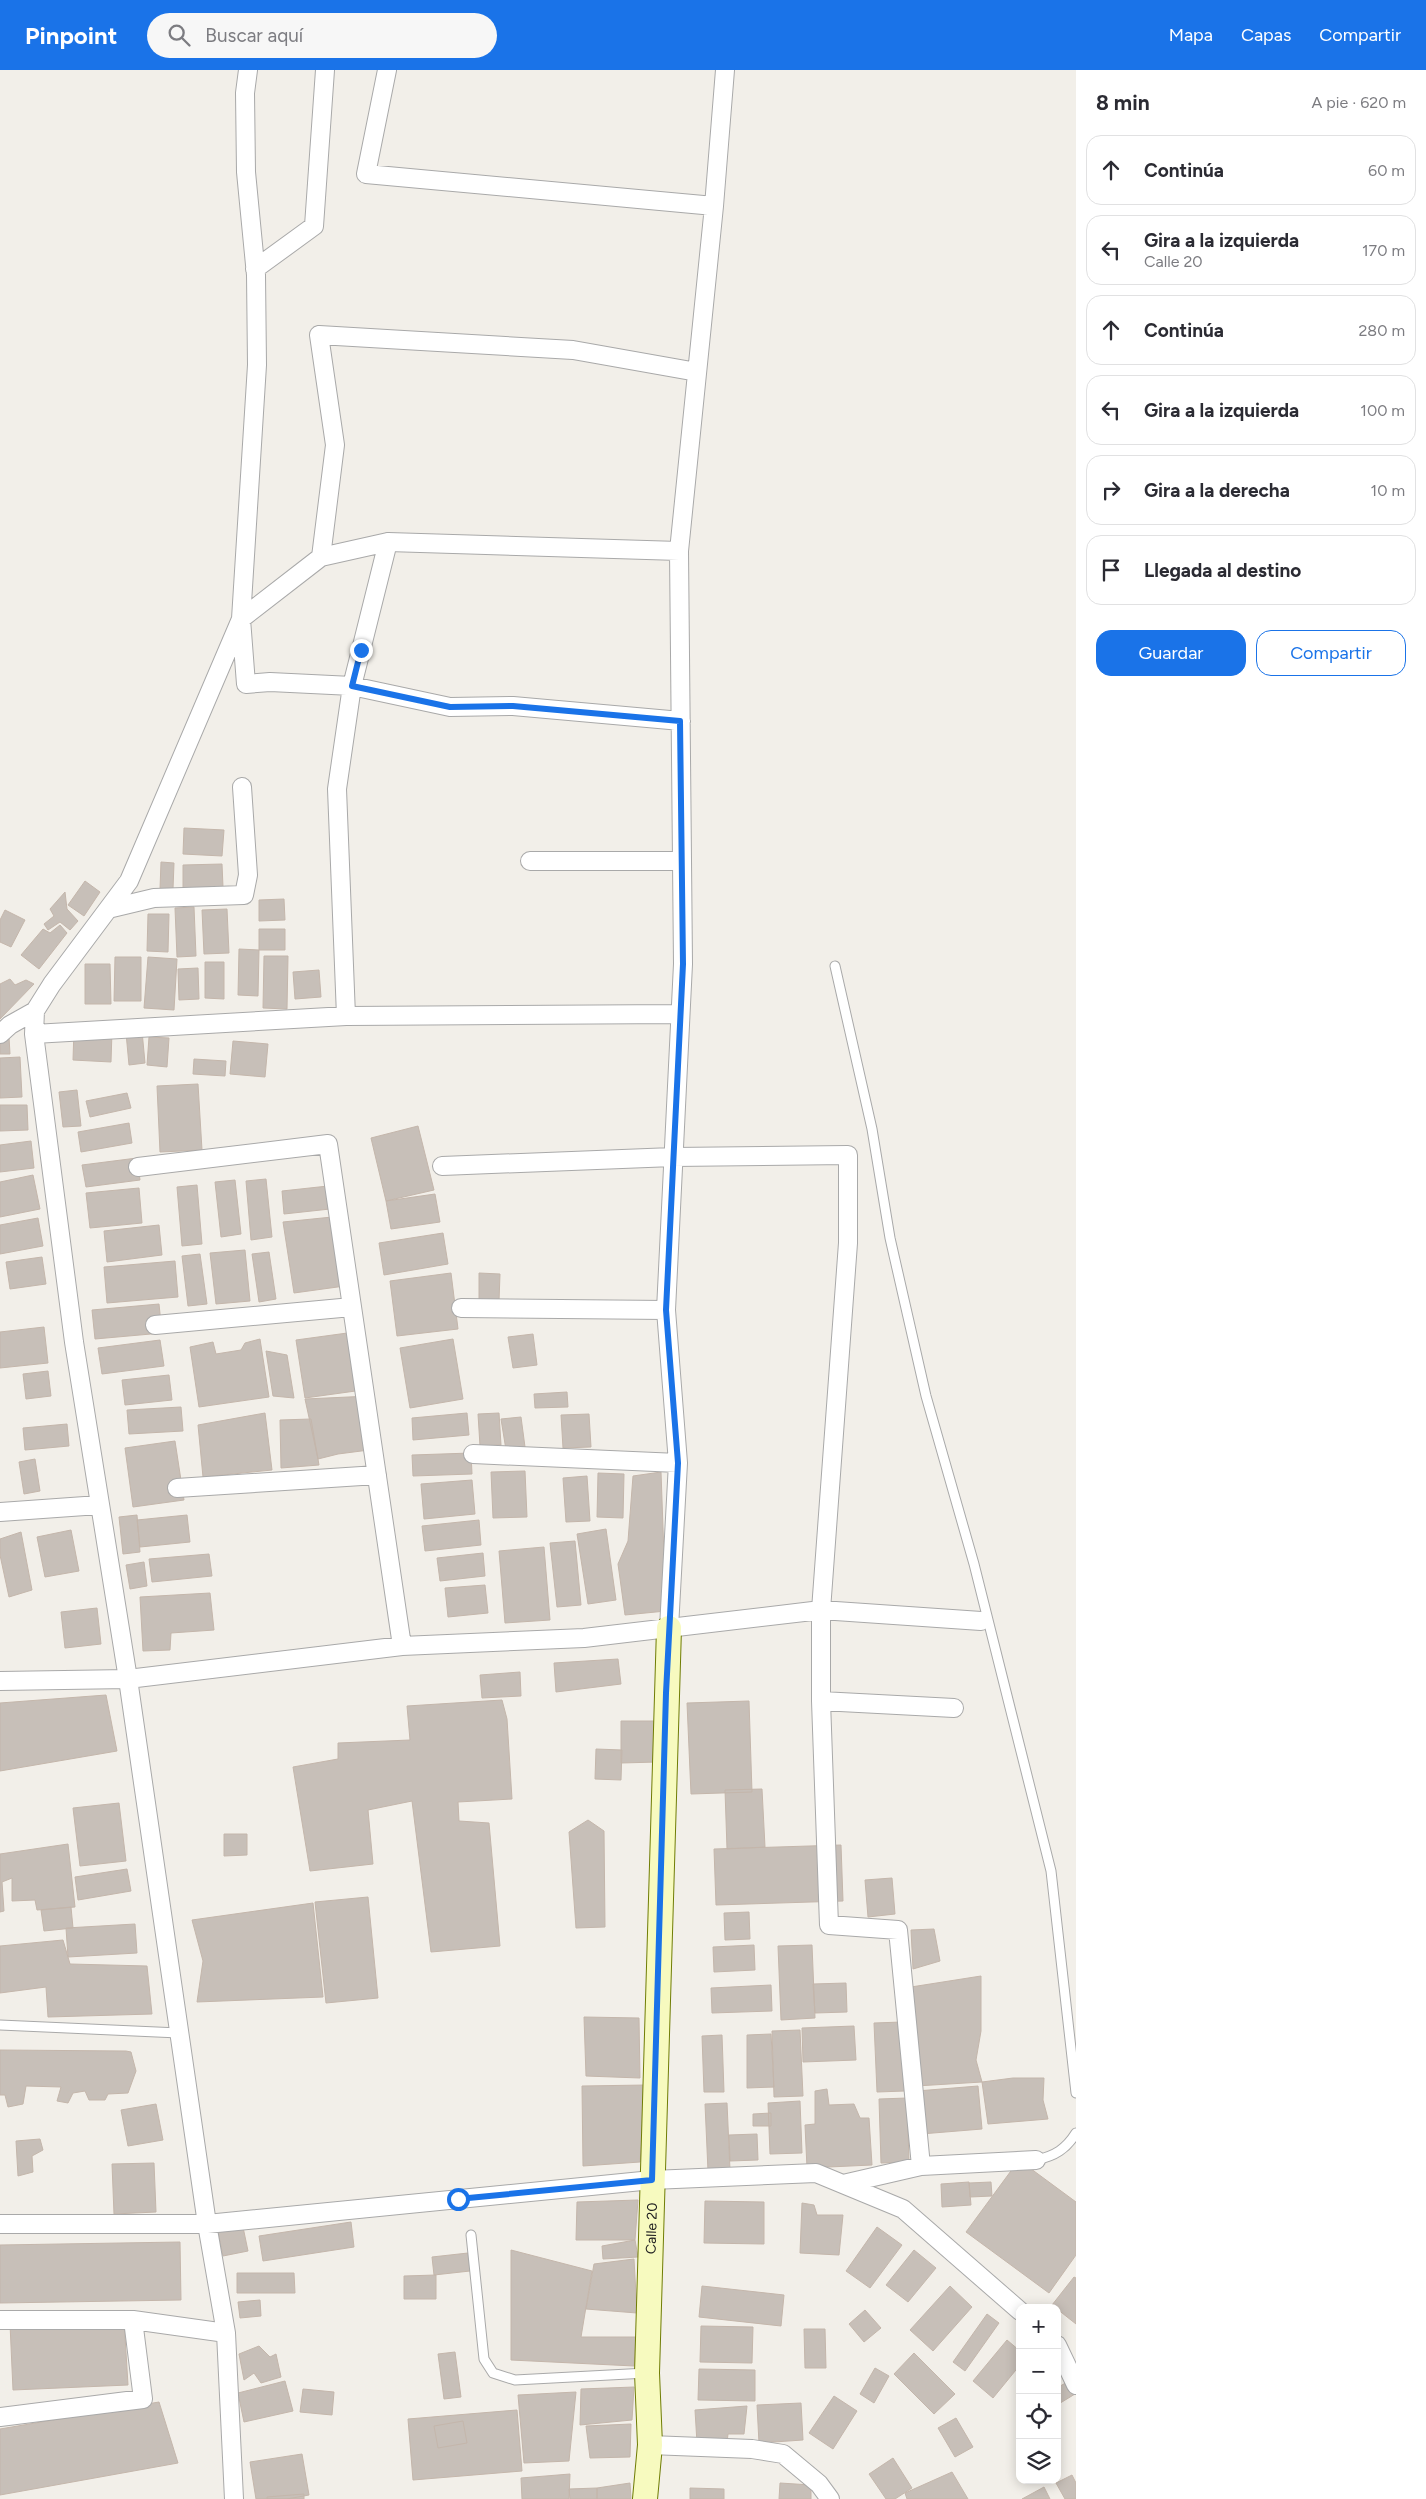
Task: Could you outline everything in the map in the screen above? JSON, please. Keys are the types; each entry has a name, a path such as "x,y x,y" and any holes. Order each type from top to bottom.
{"main road":[{"name":"Calle 20","path":"646,2499 650,2445 647,2373 669,1628"}],"street":[{"path":"248,70 245,93 246,172 255,270 256,365 241,619 246,684 270,682 352,686 450,707 513,706 680,721"},
{"path":"255,270 314,226 325,70"},
{"path":"387,70 366,174 714,206"},
{"path":"669,1628 678,1463 666,1310 683,964 679,551 714,206 724,70"},
{"path":"321,557 335,445 320,335 573,350 697,372"},
{"path":"0,1034 10,1025 35,1011 52,984 129,881 241,619 321,557 388,542 679,551"},
{"path":"346,1016 337,789 352,686 388,542"},
{"path":"108,909 154,898 244,896 248,875 242,787"},
{"path":"530,861 682,861"},
{"path":"35,1011 34,1034 73,1332 99,1506 128,1678 207,2224 226,2333 234,2499"},
{"path":"34,1034 346,1016 680,1014"},
{"path":"138,1167 328,1144 402,1646"},
{"path":"442,1166 673,1157 848,1155 848,1243 821,1610 821,1701 829,1926 898,1930 921,2166"},
{"path":"155,1325 352,1307"},
{"path":"461,1308 666,1310"},
{"path":"473,1454 678,1463"},
{"path":"177,1488 377,1475"},
{"path":"0,1512 99,1506"},
{"path":"0,1681 128,1678 402,1646 584,1638 821,1610 981,1621"},
{"path":"821,1701 954,1708"},
{"path":"844,2184 921,2166 1036,2160"},
{"path":"0,2224 207,2224 652,2180 816,2173 903,2210 1016,2308"},
{"path":"0,2320 133,2320 226,2333"},
{"path":"0,2417 143,2399 133,2320"},
{"path":"1059,2349 1076,2385"},
{"path":"650,2445 752,2449 783,2454 819,2484 830,2499"}],"lane":[{"path":"835,966 872,1129 890,1238 926,1396 974,1564 1051,1871 1076,2093"},
{"path":"0,2024 179,2033"},
{"path":"1036,2160 1057,2154 1076,2133"},
{"path":"472,2235 484,2359 493,2373 506,2379 515,2380 647,2373"}],"building":[{"path":"184,828 224,830 222,856 183,854"},
{"path":"161,862 174,863 173,889 160,889"},
{"path":"222,864 223,887 183,888 183,865"},
{"path":"85,881 100,892 84,916 68,905"},
{"path":"65,892 67,909 78,921 70,930 60,922 48,930 44,924 54,916 50,909"},
{"path":"284,899 285,920 259,921 259,900"},
{"path":"194,907 196,956 177,957 175,908"},
{"path":"227,909 229,953 204,954 202,910"},
{"path":"5,910 25,920 11,947 0,942 0,920"},
{"path":"148,914 169,914 168,952 147,951"},
{"path":"60,925 67,933 39,969 21,955 43,929 50,933"},
{"path":"259,929 285,929 285,950 259,950"},
{"path":"239,949 259,950 258,996 238,995"},
{"path":"264,956 288,956 287,1009 263,1008"},
{"path":"115,957 141,957 141,1001 114,1001"},
{"path":"148,957 177,959 174,1010 144,1008"},
{"path":"205,962 224,962 224,999 205,998"},
{"path":"85,964 110,964 111,1004 85,1004"},
{"path":"198,968 199,999 179,1000 178,969"},
{"path":"319,970 321,997 295,999 293,972"},
{"path":"10,979 15,985 26,980 34,984 0,1019 0,984"},
{"path":"74,1029 112,1031 111,1062 73,1060"},
{"path":"142,1031 145,1063 129,1065 126,1033"},
{"path":"9,1037 10,1054 0,1054 0,1038"},
{"path":"149,1037 169,1038 167,1067 147,1065"},
{"path":"233,1041 268,1044 265,1077 230,1074"},
{"path":"20,1057 22,1097 0,1098 0,1058"},
{"path":"194,1059 226,1061 225,1076 193,1074"},
{"path":"198,1084 202,1150 160,1152 157,1086"},
{"path":"77,1090 81,1126 63,1127 59,1092"},
{"path":"127,1093 131,1108 90,1117 86,1101"},
{"path":"0,1105 27,1105 28,1130 0,1131"},
{"path":"129,1123 132,1143 81,1152 78,1132"},
{"path":"418,1126 434,1190 386,1201 371,1138"},
{"path":"31,1141 34,1168 0,1172 0,1145"},
{"path":"137,1158 140,1180 86,1187 82,1165"},
{"path":"33,1175 40,1209 0,1217 0,1182"},
{"path":"266,1179 272,1237 251,1240 246,1181"},
{"path":"235,1180 241,1234 221,1237 215,1182"},
{"path":"197,1185 202,1244 182,1246 177,1187"},
{"path":"328,1186 330,1209 284,1214 282,1191"},
{"path":"139,1188 142,1223 90,1228 86,1193"},
{"path":"435,1194 440,1222 391,1229 386,1201"},
{"path":"342,1216 352,1285 294,1293 283,1222"},
{"path":"38,1218 43,1246 0,1254 0,1225"},
{"path":"159,1225 162,1255 107,1262 104,1231"},
{"path":"443,1233 448,1264 384,1275 379,1243"},
{"path":"245,1250 250,1301 216,1304 210,1253"},
{"path":"269,1252 276,1299 259,1302 252,1254"},
{"path":"200,1254 207,1304 188,1306 182,1256"},
{"path":"42,1257 46,1284 10,1289 6,1262"},
{"path":"175,1261 178,1297 107,1303 104,1267"},
{"path":"451,1273 458,1329 397,1336 390,1281"},
{"path":"479,1273 500,1274 499,1301 479,1301"},
{"path":"159,1304 162,1333 95,1339 92,1310"},
{"path":"44,1327 48,1363 0,1368 0,1332"},
{"path":"362,1331 370,1389 305,1398 296,1340"},
{"path":"533,1334 537,1365 513,1368 508,1337"},
{"path":"260,1339 269,1397 199,1407 190,1347 213,1342 216,1354 241,1350 245,1343"},
{"path":"453,1339 463,1399 410,1408 400,1348"},
{"path":"160,1340 164,1366 102,1374 98,1348"},
{"path":"266,1351 287,1355 294,1398 273,1396"},
{"path":"48,1371 51,1396 26,1399 23,1374"},
{"path":"169,1375 172,1400 125,1405 122,1380"},
{"path":"567,1392 568,1407 535,1408 534,1394"},
{"path":"370,1396 369,1450 318,1459 305,1399"},
{"path":"181,1407 183,1431 129,1434 127,1410"},
{"path":"265,1413 272,1470 203,1477 198,1425"},
{"path":"467,1413 469,1435 413,1440 412,1418"},
{"path":"499,1413 501,1445 480,1446 478,1414"},
{"path":"589,1414 591,1447 563,1448 561,1415"},
{"path":"521,1417 525,1447 506,1450 501,1419"},
{"path":"311,1419 319,1465 281,1468 280,1420"},
{"path":"67,1424 69,1446 25,1450 23,1428"},
{"path":"175,1441 184,1500 133,1507 125,1448"},
{"path":"471,1453 472,1474 413,1476 412,1455"},
{"path":"35,1459 40,1491 24,1494 19,1462"},
{"path":"525,1471 527,1517 493,1518 491,1472"},
{"path":"661,1472 666,1611 625,1615 618,1564 628,1541 633,1476"},
{"path":"598,1473 624,1474 623,1518 597,1517"},
{"path":"587,1476 590,1521 566,1522 563,1478"},
{"path":"472,1480 475,1514 424,1519 421,1484"},
{"path":"137,1515 140,1552 123,1554 119,1517"},
{"path":"187,1515 190,1542 140,1547 137,1520"},
{"path":"479,1520 481,1545 425,1551 422,1526"},
{"path":"606,1529 616,1600 588,1604 577,1534"},
{"path":"71,1530 79,1571 45,1577 37,1537"},
{"path":"21,1532 32,1590 9,1597 0,1555 0,1539"},
{"path":"575,1541 581,1605 557,1607 550,1543"},
{"path":"544,1547 550,1620 505,1623 499,1551"},
{"path":"483,1553 485,1576 440,1581 437,1558"},
{"path":"209,1554 212,1576 152,1582 149,1559"},
{"path":"144,1562 147,1586 130,1589 126,1565"},
{"path":"485,1585 488,1613 448,1617 445,1588"},
{"path":"210,1593 214,1630 171,1633 170,1650 143,1651 140,1597"},
{"path":"97,1608 101,1644 65,1648 61,1612"},
{"path":"618,1659 621,1684 556,1692 554,1663"},
{"path":"520,1672 521,1696 482,1698 480,1675"},
{"path":"106,1695 117,1751 0,1771 0,1703"},
{"path":"502,1700 507,1719 512,1799 458,1802 459,1821 489,1823 500,1946 431,1952 412,1801 368,1810 373,1864 310,1871 293,1767 338,1759 338,1743 410,1740 407,1706"},
{"path":"749,1701 752,1792 691,1794 687,1703"},
{"path":"621,1721 657,1721 657,1762 621,1763"},
{"path":"596,1749 622,1750 621,1780 595,1779"},
{"path":"762,1789 765,1847 727,1849 725,1790"},
{"path":"119,1803 126,1861 80,1866 73,1808"},
{"path":"588,1820 604,1831 605,1927 576,1928 569,1832"},
{"path":"224,1834 247,1834 247,1855 224,1856"},
{"path":"68,1844 75,1907 37,1910 35,1900 12,1901 12,1878 2,1882 4,1911 0,1912 0,1854"},
{"path":"841,1845 843,1901 716,1905 714,1849"},
{"path":"127,1869 131,1891 78,1900 75,1877"},
{"path":"892,1878 895,1914 868,1917 865,1880"},
{"path":"368,1897 378,1998 326,2003 315,1902"},
{"path":"313,1903 323,1997 197,2002 203,1961 192,1920"},
{"path":"71,1907 73,1928 44,1931 41,1910"},
{"path":"749,1912 750,1939 725,1940 724,1913"},
{"path":"135,1924 137,1953 68,1957 66,1928"},
{"path":"934,1929 940,1961 913,1969 911,1930"},
{"path":"63,1940 70,1964 147,1966 152,2014 48,2017 46,1987 0,1993 0,1946"},
{"path":"754,1945 755,1970 714,1972 713,1947"},
{"path":"812,1945 815,2018 781,2020 778,1946"},
{"path":"981,1976 981,2031 976,2060 982,2082 916,2086 911,1987"},
{"path":"846,1983 847,2012 815,2013 813,1984"},
{"path":"771,1985 772,2011 712,2013 711,1988"},
{"path":"584,2017 639,2018 640,2078 586,2076"},
{"path":"902,2022 905,2091 877,2092 874,2023"},
{"path":"854,2026 856,2060 803,2062 802,2028"},
{"path":"800,2030 803,2096 774,2097 772,2031"},
{"path":"771,2034 774,2087 747,2088 747,2035"},
{"path":"722,2035 724,2092 704,2092 702,2036"},
{"path":"0,2050 126,2051 131,2052 136,2071 128,2093 108,2094 105,2100 89,2100 85,2091 73,2093 68,2103 57,2101 61,2087 26,2086 23,2104 8,2107 5,2095 0,2095"},
{"path":"1013,2078 1044,2078 1043,2100 1048,2119 988,2124 982,2082"},
{"path":"646,2085 640,2162 583,2166 582,2086"},
{"path":"978,2086 982,2129 921,2134 917,2091"},
{"path":"827,2089 829,2105 854,2104 860,2118 869,2118 872,2165 807,2168 805,2125 815,2124 815,2091"},
{"path":"907,2098 909,2162 881,2163 879,2099"},
{"path":"800,2101 802,2153 770,2154 768,2103"},
{"path":"727,2103 730,2170 708,2171 705,2104"},
{"path":"156,2104 163,2140 128,2146 121,2110"},
{"path":"771,2113 771,2126 753,2126 753,2114"},
{"path":"757,2134 758,2160 730,2161 729,2135"},
{"path":"40,2139 43,2150 32,2156 33,2172 18,2176 16,2141"},
{"path":"1019,2160 1076,2202 1076,2255 1049,2293 966,2232"},
{"path":"154,2163 156,2212 114,2214 112,2164"},
{"path":"969,2182 971,2205 942,2207 941,2184"},
{"path":"991,2182 992,2196 970,2197 969,2183"},
{"path":"638,2200 635,2240 576,2240 577,2202"},
{"path":"705,2201 764,2202 764,2244 704,2243"},
{"path":"802,2203 814,2205 817,2215 843,2215 839,2255 800,2253"},
{"path":"351,2222 354,2247 263,2261 259,2236"},
{"path":"243,2227 248,2251 223,2256 218,2232"},
{"path":"877,2227 902,2245 870,2288 846,2271"},
{"path":"635,2240 638,2257 603,2259 602,2246"},
{"path":"180,2242 181,2300 0,2303 0,2245"},
{"path":"511,2250 592,2271 581,2337 636,2337 634,2366 511,2360"},
{"path":"914,2250 936,2268 908,2302 886,2285"},
{"path":"468,2253 470,2271 434,2275 432,2257"},
{"path":"634,2259 637,2313 586,2309 594,2264"},
{"path":"237,2273 294,2273 295,2293 237,2293"},
{"path":"436,2275 436,2299 404,2299 404,2276"},
{"path":"1074,2277 1076,2278 1076,2324 1061,2312 1061,2304 1053,2304"},
{"path":"702,2286 784,2295 781,2326 699,2317"},
{"path":"950,2286 972,2307 933,2351 910,2330"},
{"path":"260,2300 261,2316 240,2318 238,2302"},
{"path":"865,2310 881,2328 864,2342 849,2324"},
{"path":"987,2314 999,2323 965,2371 953,2362"},
{"path":"124,2320 128,2385 13,2390 10,2324"},
{"path":"701,2326 753,2327 752,2363 700,2362"},
{"path":"804,2329 825,2329 826,2368 805,2368"},
{"path":"1007,2340 1016,2348 1016,2370 993,2398 973,2381"},
{"path":"259,2346 270,2357 276,2354 281,2377 261,2383 254,2373 244,2380 239,2354"},
{"path":"455,2352 461,2397 444,2399 438,2354"},
{"path":"914,2353 955,2394 934,2414 894,2374"},
{"path":"875,2368 889,2376 874,2403 860,2394"},
{"path":"699,2369 755,2370 755,2401 698,2400"},
{"path":"285,2381 293,2411 244,2422 238,2393"},
{"path":"1067,2382 1075,2394 1061,2403 1061,2394 1061,2386"},
{"path":"634,2387 632,2420 580,2425 581,2389"},
{"path":"303,2389 334,2392 332,2415 300,2412"},
{"path":"576,2392 569,2461 524,2463 518,2395"},
{"path":"834,2396 857,2411 833,2449 809,2433"},
{"path":"159,2402 178,2463 0,2495 0,2429"},
{"path":"801,2403 803,2440 759,2443 757,2405"},
{"path":"747,2406 744,2434 728,2434 727,2443 697,2443 695,2410"},
{"path":"517,2410 522,2471 413,2480 408,2419"},
{"path":"956,2418 973,2447 955,2457 938,2428"},
{"path":"463,2421 467,2443 438,2448 434,2426"},
{"path":"631,2424 630,2457 590,2458 586,2426"},
{"path":"302,2454 309,2495 287,2499 256,2499 250,2462"},
{"path":"893,2458 912,2488 895,2499 886,2499 869,2474"},
{"path":"952,2472 968,2499 907,2499 905,2493"},
{"path":"570,2474 569,2499 522,2499 521,2478"},
{"path":"1072,2475 1076,2483 1076,2499 1065,2499 1057,2484 1061,2484 1061,2480"},
{"path":"630,2483 631,2499 597,2499 597,2488"},
{"path":"780,2483 811,2485 811,2499 779,2499"},
{"path":"1044,2487 1050,2499 1022,2499"},
{"path":"597,2488 597,2499 570,2499 569,2489"},
{"path":"690,2488 724,2489 724,2499 690,2499"},
{"path":"304,2494 304,2499 267,2499 267,2497"}],"route":[{"path":"361,650 352,686 450,707 513,706 680,721 683,964 666,1310 678,1463 666,1693 652,2180 458,2199"}]}
